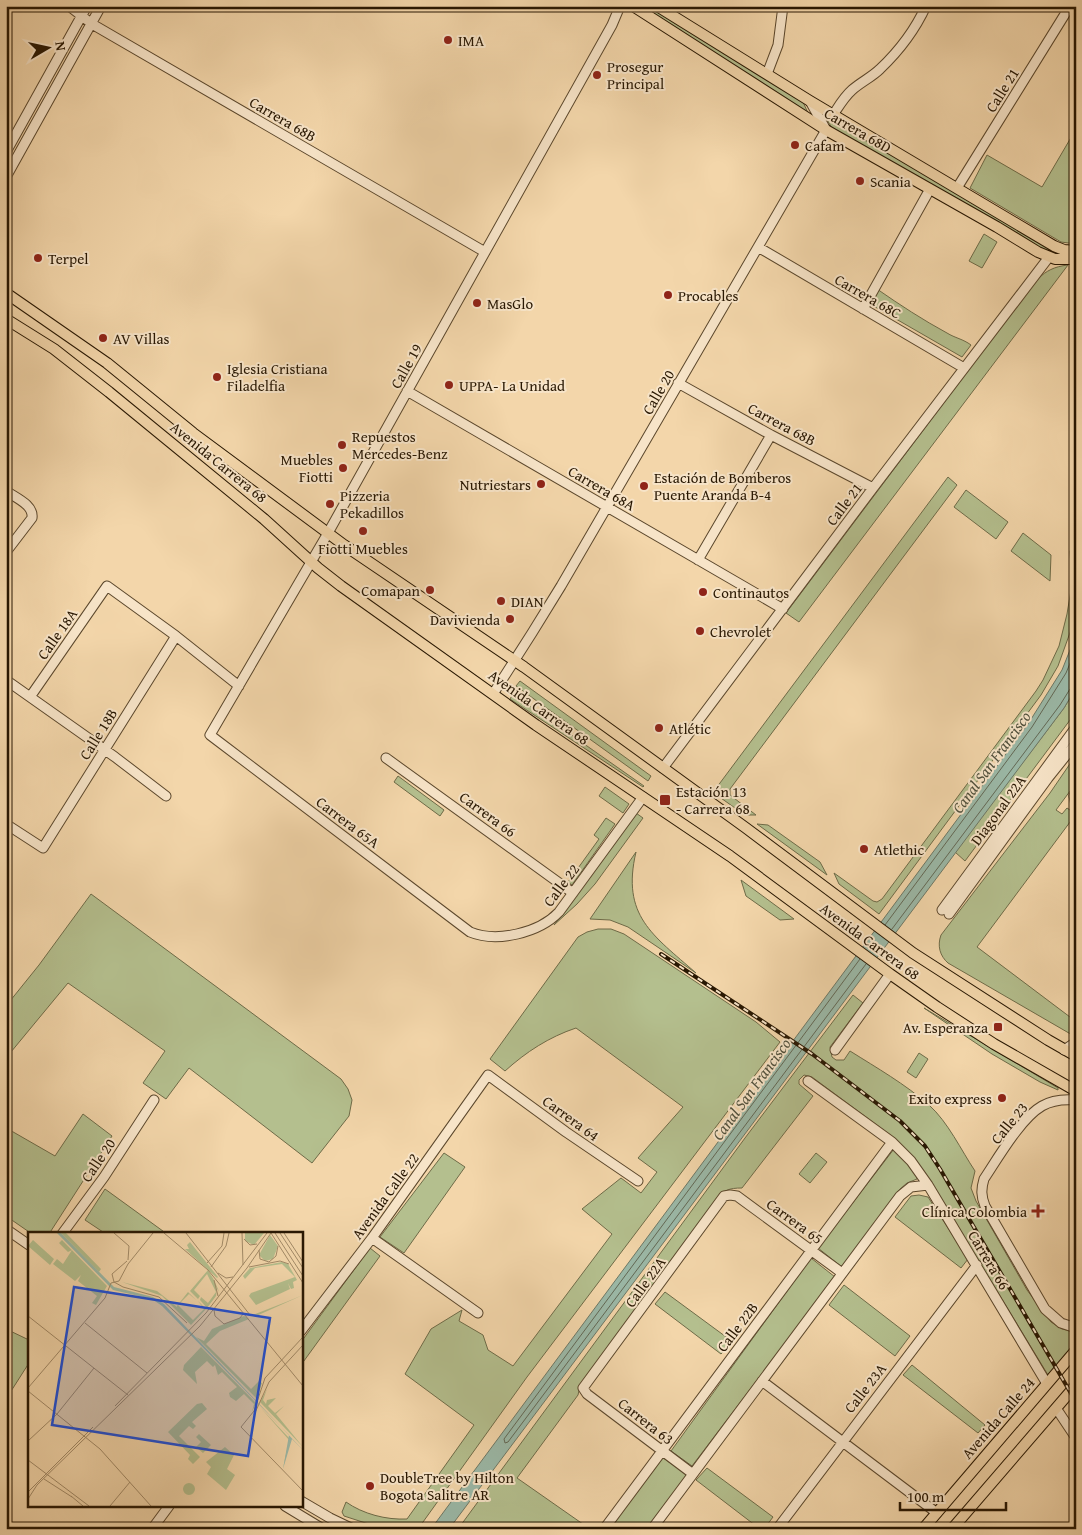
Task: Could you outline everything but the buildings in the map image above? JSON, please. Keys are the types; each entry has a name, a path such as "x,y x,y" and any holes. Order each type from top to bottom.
{"main road":[{"name":"Carrera 68D","path":"633,6 826,130 1049,257 1064,260 1076,259"},
{"name":"Carrera 68D","path":"657,6 810,101 1054,246 1064,250 1076,251"},
{"name":"Avenida Carrera 68","path":"6,293 107,363 200,439 328,533 514,661 896,940 938,969 1076,1056"},
{"name":"Avenida Carrera 68","path":"6,319 54,350 110,392 264,519 311,562 341,586 493,694 730,856 890,974 972,1030 1076,1091"},
{"name":"Avenida Calle 24","path":"922,1529 1076,1350"},
{"path":"952,1529 1076,1385"}],"street":[{"name":"Carrera 68B","path":"68,6 92,24 485,252"},
{"path":"6,152 87,6"},
{"path":"6,177 101,6"},
{"name":"Calle 19","path":"210,735 328,533 612,25 620,6"},
{"path":"767,74 778,45 783,6"},
{"path":"834,115 842,101 852,90 880,70 901,47 920,20 926,6"},
{"name":"Calle 21","path":"957,188 1070,6"},
{"path":"810,101 826,130"},
{"name":"Calle 20","path":"493,694 537,625 607,507 826,130"},
{"path":"863,309 930,189"},
{"name":"Carrera 68C","path":"758,248 964,368"},
{"name":"Calle 21","path":"663,768 1049,257"},
{"name":"Carrera 68B","path":"678,383 771,435 873,488"},
{"name":"Carrera 68A","path":"407,391 783,609"},
{"path":"698,560 771,435"},
{"path":"6,491 30,508 33,513 32,518 6,552"},
{"name":"Calle 18A","path":"30,697 107,586 176,636"},
{"path":"176,636 239,686"},
{"name":"Calle 18B","path":"6,824 43,848 176,636"},
{"path":"6,680 104,749 166,796"},
{"name":"Diagonal 22A","path":"1076,726 945,912 1076,743"},
{"name":"Carrera 65A","path":"210,735 470,932"},
{"name":"Carrera 66","path":"386,758 573,893"},
{"name":"Calle 22","path":"470,932 480,936 496,937 534,928 551,920 643,797"},
{"path":"835,1050 890,974"},
{"path":"1064,1050 1076,1042"},
{"name":"Carrera 64","path":"488,1075 566,1132 638,1181"},
{"name":"Avenida Calle 22","path":"302,1330 372,1238 488,1075"},
{"name":"Carrera 66","path":"808,1081 892,1142 911,1161 928,1185 1047,1384"},
{"name":"Calle 23","path":"981,1189 984,1179 1024,1121 1035,1111 1051,1102 1063,1099 1076,1100"},
{"name":"Calle 20","path":"63,1232 104,1177 154,1100"},
{"name":"Calle 22B","path":"604,1529 892,1142"},
{"path":"652,1529 906,1190 915,1186 928,1185"},
{"name":"Carrera 66","path":"981,1189 981,1198 985,1206 1045,1309 1061,1323 1076,1328"},
{"name":"Carrera 65","path":"730,1195 737,1196 842,1273"},
{"name":"Calle 22A","path":"583,1388 724,1196 730,1195"},
{"path":"6,1229 28,1244"},
{"path":"372,1238 478,1313"},
{"name":"Calle 23A","path":"777,1529 976,1265"},
{"path":"762,1381 936,1513"},
{"name":"Carrera 63","path":"583,1388 587,1394 662,1452 694,1474"},
{"path":"1056,1408 1076,1438"},
{"path":"302,1506 353,1529"},
{"path":"302,1507 323,1529"},
{"path":"152,1529 168,1508"}],"green space":[{"path":"645,6 649,6 803,102 808,113 643,9"},
{"path":"822,112 1056,253 1066,256 1047,253 832,128"},
{"path":"1076,129 1076,244 1061,242 970,188 987,155 1042,187"},
{"path":"984,234 997,242 982,268 969,261"},
{"path":"1068,265 799,622 786,613 1034,284 1044,273"},
{"path":"877,289 929,323 971,345 962,357 870,304"},
{"path":"948,477 957,485 730,789 730,795 756,815 745,815 718,796 717,787"},
{"path":"966,490 1008,522 996,539 954,507"},
{"path":"1076,518 1076,616 1058,666 1041,695 879,914 839,884 834,873 873,901 877,902 882,899 1036,691 1059,646 1067,614 1072,584 1070,551 1074,545"},
{"path":"1023,533 1051,555 1050,581 1011,551"},
{"path":"520,681 651,776 648,781 516,686"},
{"path":"1076,688 1076,712 965,861 955,852 1064,708"},
{"path":"513,694 644,786 510,699"},
{"path":"1076,755 1076,783 1056,810 1062,814 1067,808 1076,814 977,947 1074,1020 1076,1018 1076,1033 1074,1036 948,963 941,954 939,943 941,935 1050,793"},
{"path":"398,776 444,810 440,816 394,782"},
{"path":"605,787 629,804 623,813 599,796"},
{"path":"636,813 643,818 595,884 554,925"},
{"path":"606,818 615,824 572,885 568,882 599,839 594,835"},
{"path":"757,824 768,825 820,862 827,875"},
{"path":"636,852 633,893 637,908 644,922 654,935 696,973 628,927 610,920 590,919"},
{"path":"741,880 794,919 780,920 746,896"},
{"path":"91,894 341,1079 348,1089 352,1100 349,1116 312,1163 189,1068 166,1099 143,1083 165,1051 68,983 6,1058 6,1006 39,965"},
{"path":"598,929 611,929 624,934 756,1022 780,1042 527,1377 418,1529 381,1528 344,1516 342,1512 346,1502 360,1510 375,1515 407,1519 474,1425 405,1374 431,1329 462,1310 459,1321 483,1335 488,1350 513,1366 612,1234 582,1209 621,1178 641,1193 657,1172 638,1158 683,1107 576,1028 538,1046 505,1071 490,1059 578,937"},
{"path":"853,995 863,1003 830,1047 832,1057 836,1060 844,1060 850,1051 901,1083 936,1112 975,1171 971,1188 976,1201 1027,1290 1051,1322 1062,1329 1076,1332 1076,1342 1048,1375 924,1171 897,1140 812,1077 804,1075 799,1080 799,1084 813,1096 742,1188 727,1190 716,1199 640,1307 580,1386 578,1395 517,1478 590,1529 458,1529 745,1138"},
{"path":"924,1008 1058,1088 1058,1090 1040,1082 992,1054"},
{"path":"919,1053 928,1059 916,1078 907,1072"},
{"path":"83,1114 112,1136 50,1232 29,1232 6,1216 6,1132 8,1129 55,1156"},
{"path":"894,1149 917,1175 917,1179 907,1183 900,1189 842,1267 818,1248"},
{"path":"444,1153 465,1167 404,1253 380,1237"},
{"path":"816,1153 827,1162 810,1183 799,1174"},
{"path":"105,1189 164,1232 103,1232 85,1220"},
{"path":"911,1196 928,1197 968,1259 961,1268 895,1217"},
{"path":"370,1248 380,1256 302,1364 302,1341"},
{"path":"811,1258 835,1277 692,1466 671,1451"},
{"path":"844,1285 910,1336 895,1356 829,1305"},
{"path":"665,1292 733,1342 721,1354 655,1304"},
{"path":"6,1329 28,1340 28,1365 6,1399"},
{"path":"912,1365 985,1425 978,1433 903,1375"},
{"path":"662,1457 687,1475 647,1529 609,1529"},
{"path":"707,1468 773,1517 764,1529 760,1529 696,1480"}],"water":[{"path":"1076,635 1076,688 1064,708 449,1529 431,1529 1028,724 1062,670"}],"railway":[{"path":"661,954 812,1054 900,1121 925,1146 1076,1402"}],"place":[{"name":"IMA","path":"448,40"},
{"name":"Prosegur Principal","path":"597,75"},
{"name":"Cafam","path":"795,145"},
{"name":"Scania","path":"860,181"},
{"name":"Terpel","path":"38,258"},
{"name":"Procables","path":"668,295"},
{"name":"MasGlo","path":"477,303"},
{"name":"AV Villas","path":"103,338"},
{"name":"Iglesia Cristiana Filadelfia","path":"217,377"},
{"name":"UPPA- La Unidad","path":"449,385"},
{"name":"Repuestos Mercedes-Benz","path":"342,445"},
{"name":"Muebles Fiotti","path":"343,468"},
{"name":"Nutriestars","path":"541,484"},
{"name":"Estación de Bomberos Puente Aranda B-4","path":"644,486"},
{"name":"Pizzeria Pekadillos","path":"330,504"},
{"name":"Fiotti Muebles","path":"363,531"},
{"name":"Comapan","path":"430,590"},
{"name":"Continautos","path":"703,592"},
{"name":"DIAN","path":"501,601"},
{"name":"Davivienda","path":"510,619"},
{"name":"Chevrolet","path":"700,631"},
{"name":"Atlétic","path":"659,728"},
{"name":"Estación 13 - Carrera 68","path":"665,800"},
{"name":"Atlethic","path":"864,849"},
{"name":"Av. Esperanza","path":"998,1027"},
{"name":"Exito express","path":"1002,1098"},
{"name":"Clínica Colombia","path":"1038,1211"},
{"name":"DoubleTree by Hilton Bogota Salitre AR","path":"370,1486"}],"water label":[{"name":"Canal San Francisco","path":"991,762"},
{"name":"Canal San Francisco","path":"751,1089"}]}
